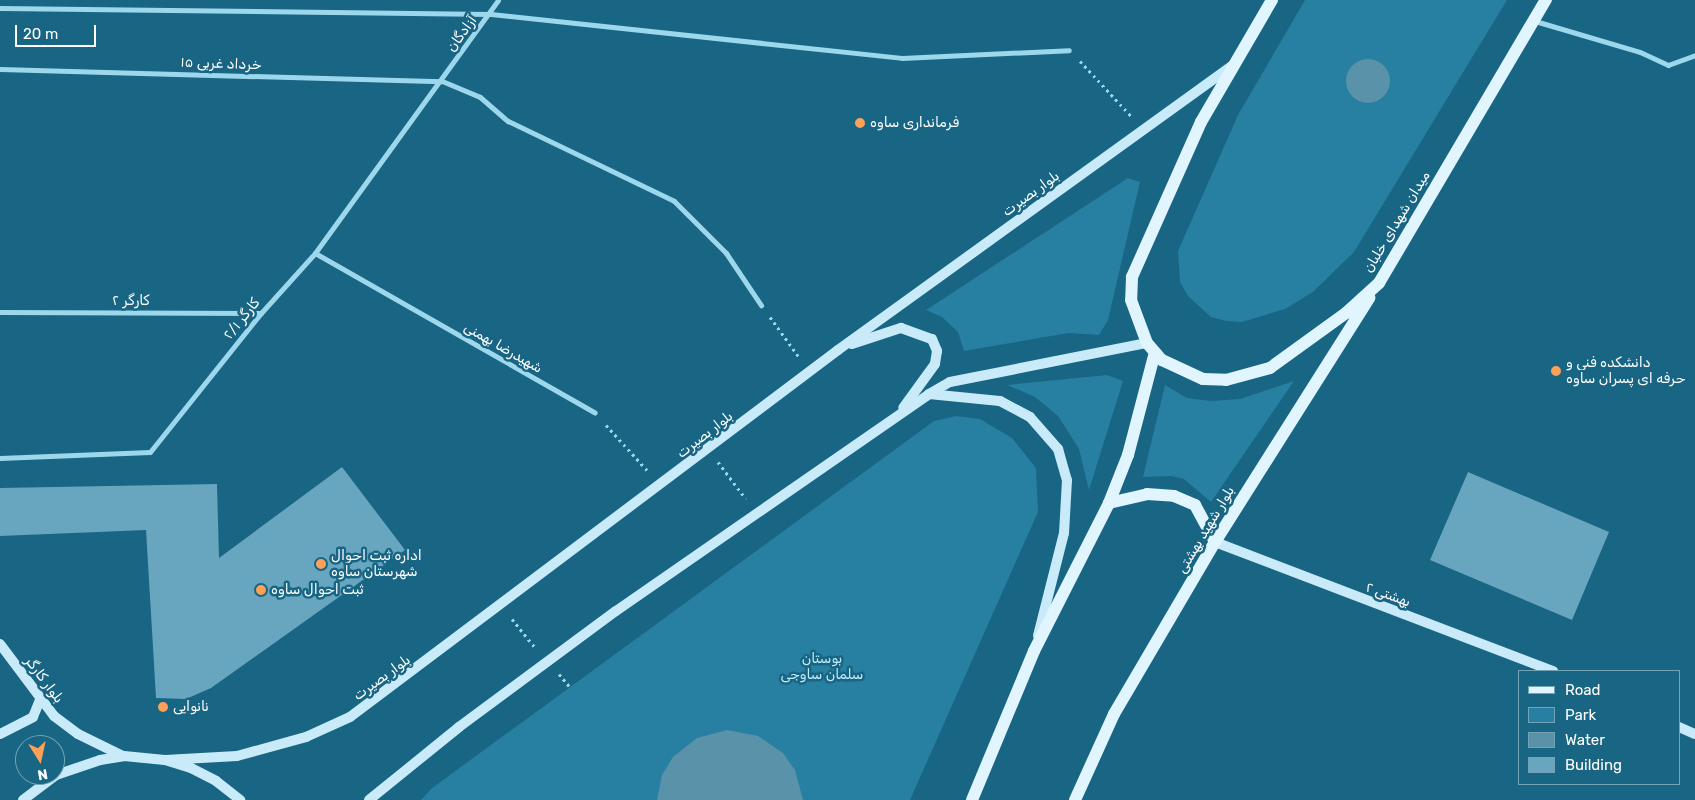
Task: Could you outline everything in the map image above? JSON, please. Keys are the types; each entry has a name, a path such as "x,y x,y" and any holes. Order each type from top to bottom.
{"main road":[{"name":"میدان شهدای خلبان","path":"1272,0 1201,122 1132,277 1133,308 1147,343 1181,372 1203,379 1247,376 1289,355 1379,283 1546,0"},
{"name":"بلوار بصیرت","path":"165,760 237,756 306,737 350,717 661,486 838,350 1234,64"},
{"name":"بلوار شهید بهشتی","path":"1074,800 1114,714 1216,542 1379,283"},
{"path":"838,350 887,330 913,330 932,339 937,351 935,364 892,420"},
{"path":"370,800 459,727 757,513 929,394 950,382 1147,343"},
{"path":"972,800 1034,651 1109,503 1128,455 1156,352"},
{"path":"929,394 1000,401 1030,417 1058,449 1067,480 1064,533 1034,651"},
{"path":"1109,503 1148,494 1174,496 1195,505 1216,542"},
{"name":"بهشتی ۲","path":"1216,542 1550,670"},
{"name":"بلوار کارگر","path":"0,644 40,700 78,734 124,756"},
{"path":"0,734 32,717 40,700"},
{"path":"1680,726 1695,734"},
{"path":"23,800 56,775 85,764 124,756 165,760 216,781 240,800"}],"street":[{"name":"آزادگان","path":"442,81 491,14 498,0"},
{"path":"0,8 491,14 902,58 1069,50"},
{"path":"1533,21 1640,52 1668,66 1695,56"},
{"name":"۱۵ خرداد غربی","path":"0,69 442,81"},
{"path":"442,81 480,97 508,121 674,201 726,253 761,305"},
{"name":"کارگر ۲/۱","path":"0,458 150,452 261,313 315,253 442,81"},
{"name":"شهیدرضا بهمنی","path":"315,253 595,413"},
{"name":"کارگر ۲","path":"0,312 261,313"}],"path":[{"path":"1069,50 1144,129"},
{"path":"761,305 809,372"},
{"path":"595,413 661,486"},
{"path":"708,450 757,513"}],"green space":[{"path":"1305,0 1507,0 1354,252 1313,292 1285,309 1242,322 1226,321 1211,317 1188,296 1180,282 1178,251 1238,115"},
{"path":"1128,178 1140,182 1108,320 1099,335 1069,333 964,351 958,332 942,317 926,310"},
{"path":"1107,375 1123,381 1089,490 1079,449 1058,416 1035,397 1007,385"},
{"path":"1294,381 1211,502 1184,479 1171,476 1143,477 1165,385 1187,398 1211,401 1240,399"},
{"name":"بوستان سلمان ساوجی","path":"956,416 980,419 1012,438 1036,468 1038,512 910,800 421,800 432,788 934,421"}],"water":[{"path":"1368,59 1380,63 1386,69 1390,81 1386,93 1380,99 1368,103 1356,99 1350,93 1346,81 1350,69 1356,63"},
{"path":"727,730 758,736 783,753 795,770 803,800 657,800 662,775 673,757 697,738"}],"building":[{"name":"ثبت احوال ساوه","path":"342,467 405,550 211,688 186,699 156,698 146,530 0,536 0,488 217,484 219,558"},
{"path":"1468,472 1609,532 1572,620 1430,560"}],"place":[{"name":"فرمانداری ساوه","path":"860,123"},
{"name":"دانشکده فنی و حرفه ای پسران ساوه","path":"1556,371"},
{"name":"اداره ثبت احوال شهرستان ساوه","path":"321,564"},
{"name":"ثبت احوال ساوه","path":"261,590"},
{"name":"نانوایی","path":"163,707"}]}
